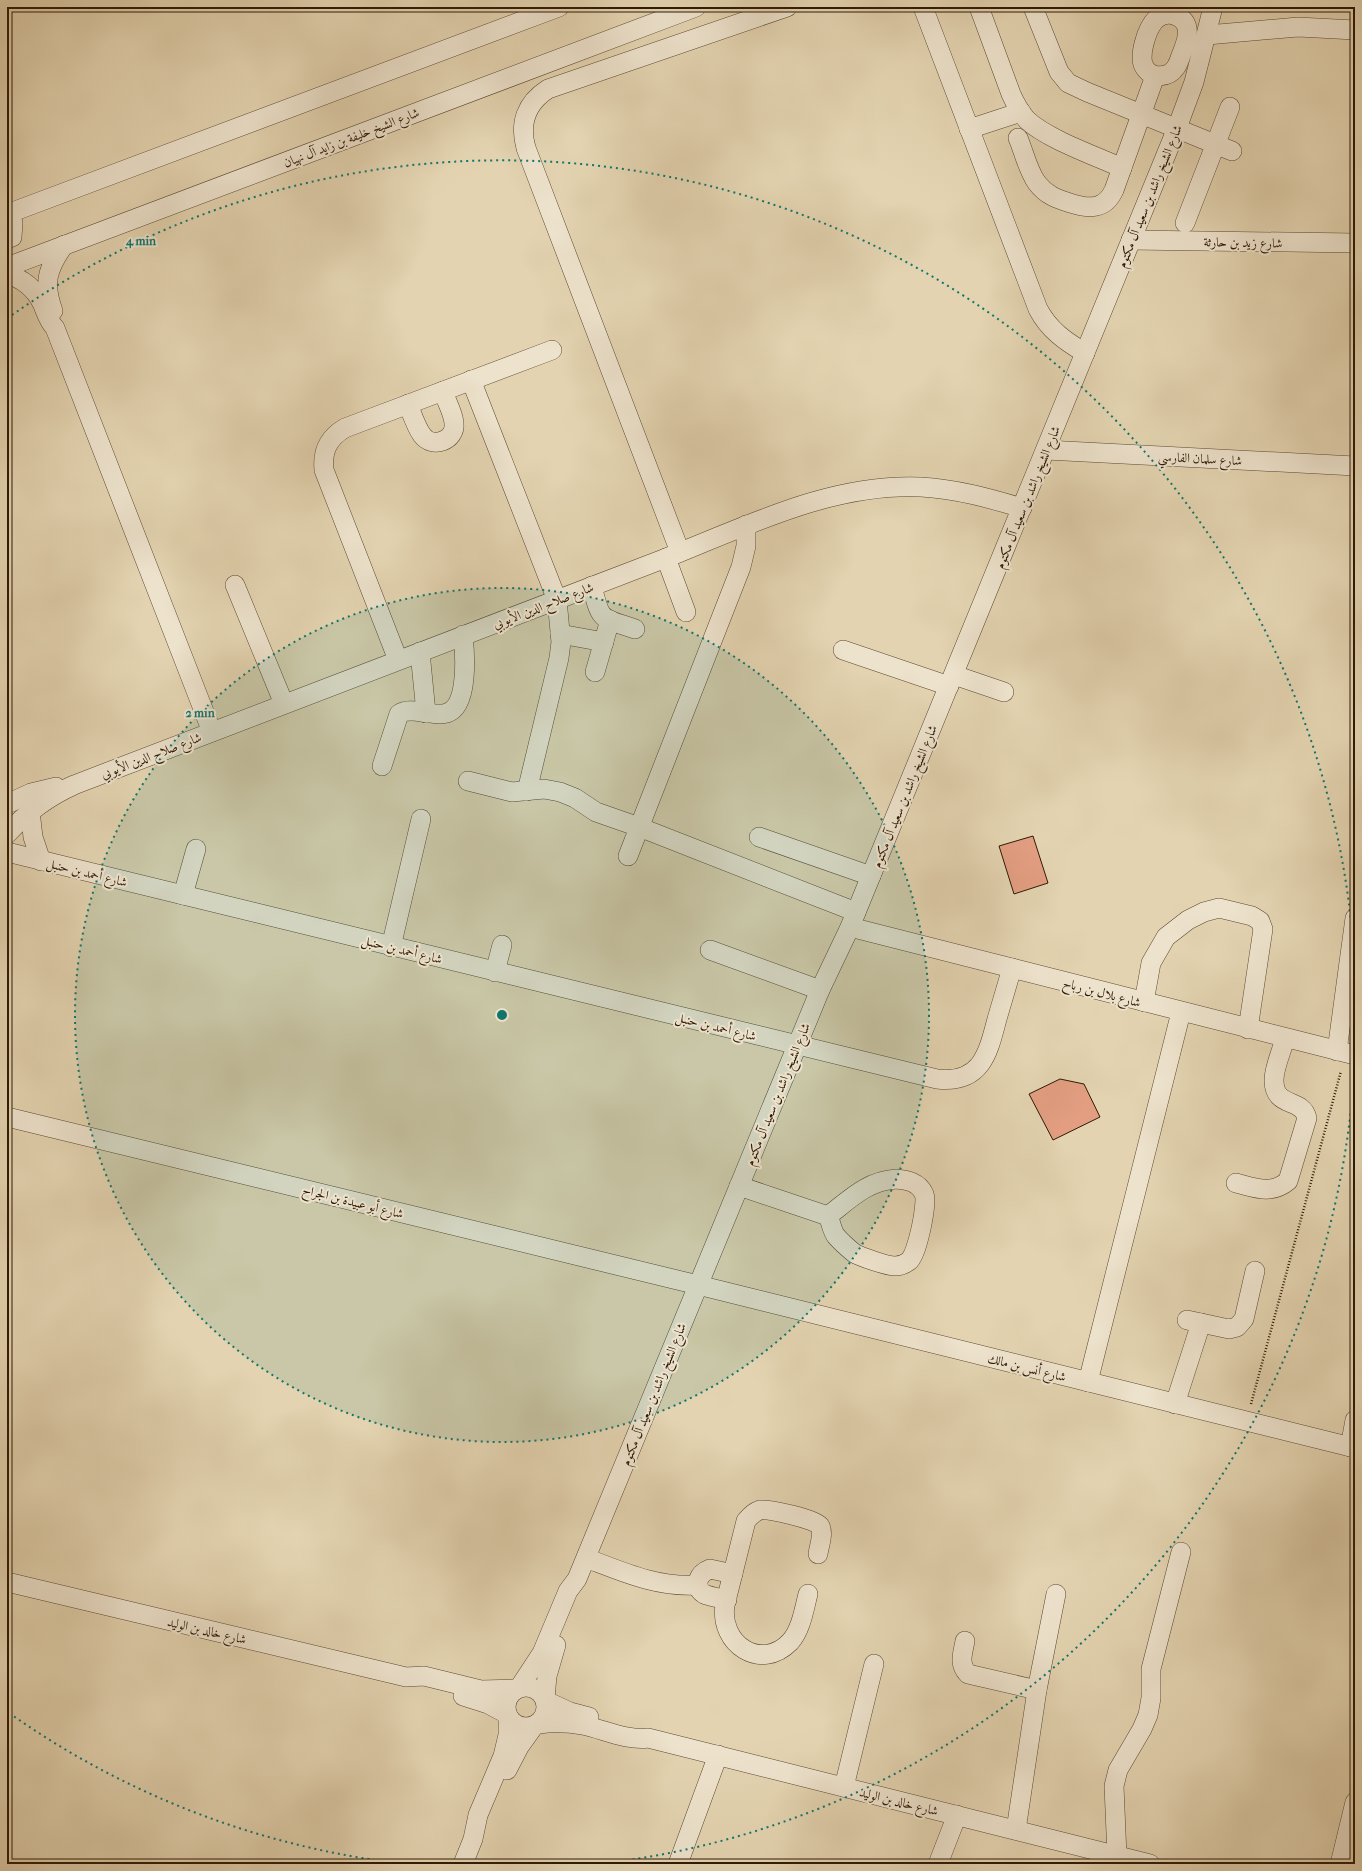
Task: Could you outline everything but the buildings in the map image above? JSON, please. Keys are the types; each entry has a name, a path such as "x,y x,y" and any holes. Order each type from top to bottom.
{"street":[{"path":"7,214 559,7"},
{"name":"شارع الشيخ خليفة بن زايد آل نهيان","path":"7,267 651,16 696,7"},
{"path":"686,612 673,555 526,148 523,129 524,119 533,101 548,89 786,7"},
{"path":"923,7 1038,309 1050,328 1058,336 1085,353"},
{"path":"979,7 1011,94 1027,120 1044,132 1122,168"},
{"path":"1033,7 1056,66 1063,78 1081,90 1224,148"},
{"name":"شارع الشيخ راشد بن سعيد آل مكتوم","path":"518,1689 542,1653 568,1590 577,1579 820,990 853,919 952,681 1177,128 1194,82 1213,7"},
{"path":"1177,11 1187,26 1188,32 1186,42 1176,67 1172,72 1161,76 1155,76 1142,65 1141,53 1155,20 1164,14 1177,11"},
{"path":"1207,35 1298,27 1355,30"},
{"path":"1018,138 1033,177 1041,188 1058,200 1079,206 1089,208 1104,203 1112,194 1155,76"},
{"path":"1185,223 1224,148 1230,107"},
{"path":"969,129 1021,112"},
{"path":"7,218 13,223 12,237 7,239"},
{"name":"شارع زيد بن حارثة","path":"1131,240 1355,243"},
{"path":"64,246 52,264 47,281 49,300 54,313 55,328 212,732"},
{"path":"7,274 22,280 33,290 42,303 49,321 55,328"},
{"path":"398,660 324,470 323,461 327,445 338,432 552,350"},
{"path":"471,380 557,600 560,634 559,662 527,791"},
{"path":"408,404 422,435 431,442 443,441 452,434 454,423 443,391"},
{"name":"شارع سلمان الفارسي","path":"1046,450 1355,466"},
{"name":"شارع صلاح الدين الأيوبي","path":"7,834 30,811 44,800 74,785 557,600 746,525 841,494 869,489 921,487 956,491 991,498 1022,508"},
{"path":"628,856 741,567 746,546 746,525"},
{"path":"235,585 284,704"},
{"path":"592,586 598,611 603,617 635,629"},
{"path":"595,672 610,620"},
{"path":"560,634 604,642"},
{"path":"382,766 399,714 407,711 447,713 458,704 464,673 464,635"},
{"path":"843,650 952,681 1004,692"},
{"path":"420,652 426,712"},
{"name":"شارع بلال بن رباح","path":"468,781 512,792 544,789 560,792 575,798 596,812 639,827 853,919 1012,968 1346,1053"},
{"name":"شارع صلاح الدين الأيوبي","path":"7,804 45,789 74,785"},
{"path":"30,811 33,837 42,861"},
{"path":"391,947 422,819"},
{"path":"759,837 871,876"},
{"path":"183,895 196,848"},
{"name":"شارع أحمد بن حنبل","path":"7,852 797,1046 945,1080 960,1078 975,1070 985,1058 1012,968"},
{"path":"1144,1002 1151,962 1166,937 1188,920 1204,912 1219,908 1252,916 1260,921 1263,929 1248,1029"},
{"path":"1346,1053 1355,918"},
{"path":"495,972 502,945"},
{"path":"710,950 820,990"},
{"path":"1088,1382 1181,1012"},
{"path":"1236,1183 1266,1190 1280,1188 1288,1181 1307,1118 1306,1111 1300,1106 1288,1103 1280,1098 1275,1089 1274,1079 1285,1038"},
{"name":"شارع أبو عبيدة بن الجراح","path":"7,1117 698,1285"},
{"path":"882,1180 910,1180 919,1186 924,1194 926,1203 915,1253 910,1261 900,1266 893,1266 856,1254 845,1246 835,1235 828,1216 868,1185 882,1180"},
{"path":"739,1186 828,1216"},
{"path":"1175,1404 1194,1322 1229,1329 1237,1327 1244,1319 1255,1271"},
{"name":"شارع أنس بن مالك","path":"698,1285 1352,1448"},
{"path":"1352,1448 1355,1420"},
{"path":"808,1594 795,1636 782,1649 764,1654 746,1650 732,1639 725,1623 724,1614 746,1521 754,1513 760,1510 766,1510 810,1520 818,1524 822,1532 818,1554"},
{"path":"1117,1856 1114,1786 1118,1770 1142,1729 1148,1715 1151,1698 1151,1669 1181,1552"},
{"path":"586,1558 648,1581 673,1585 698,1585"},
{"path":"727,1600 705,1594 698,1585 700,1574 710,1569 733,1574"},
{"name":"شارع الشيخ راشد بن سعيد آل مكتوم","path":"546,1700 549,1666 576,1595 577,1579"},
{"name":"شارع خالد بن الوليد","path":"7,1582 406,1677 424,1676 481,1690 518,1689"},
{"path":"1016,1830 1036,1690 1056,1594"},
{"path":"965,1641 961,1661 963,1669 968,1674 1036,1690"},
{"path":"844,1787 874,1664"},
{"name":"شارع خالد بن الوليد","path":"406,1677 422,1687 478,1700 508,1715"},
{"path":"463,1864 473,1839 478,1815 506,1746 508,1715 506,1703 508,1697 518,1689 534,1688 542,1694 546,1700 546,1711 542,1720 536,1725 512,1758 484,1823 473,1839"},
{"name":"شارع خالد بن الوليد","path":"546,1700 583,1716 634,1728 648,1738"},
{"path":"508,1715 519,1726 529,1727 536,1725"},
{"name":"شارع خالد بن الوليد","path":"536,1725 566,1723 580,1724 632,1738 648,1738 1150,1864"},
{"path":"678,1864 718,1755"},
{"path":"1340,1864 1355,1802"},
{"path":"938,1864 957,1815"}],"path":[{"path":"1246,1422 1346,1053"}]}
